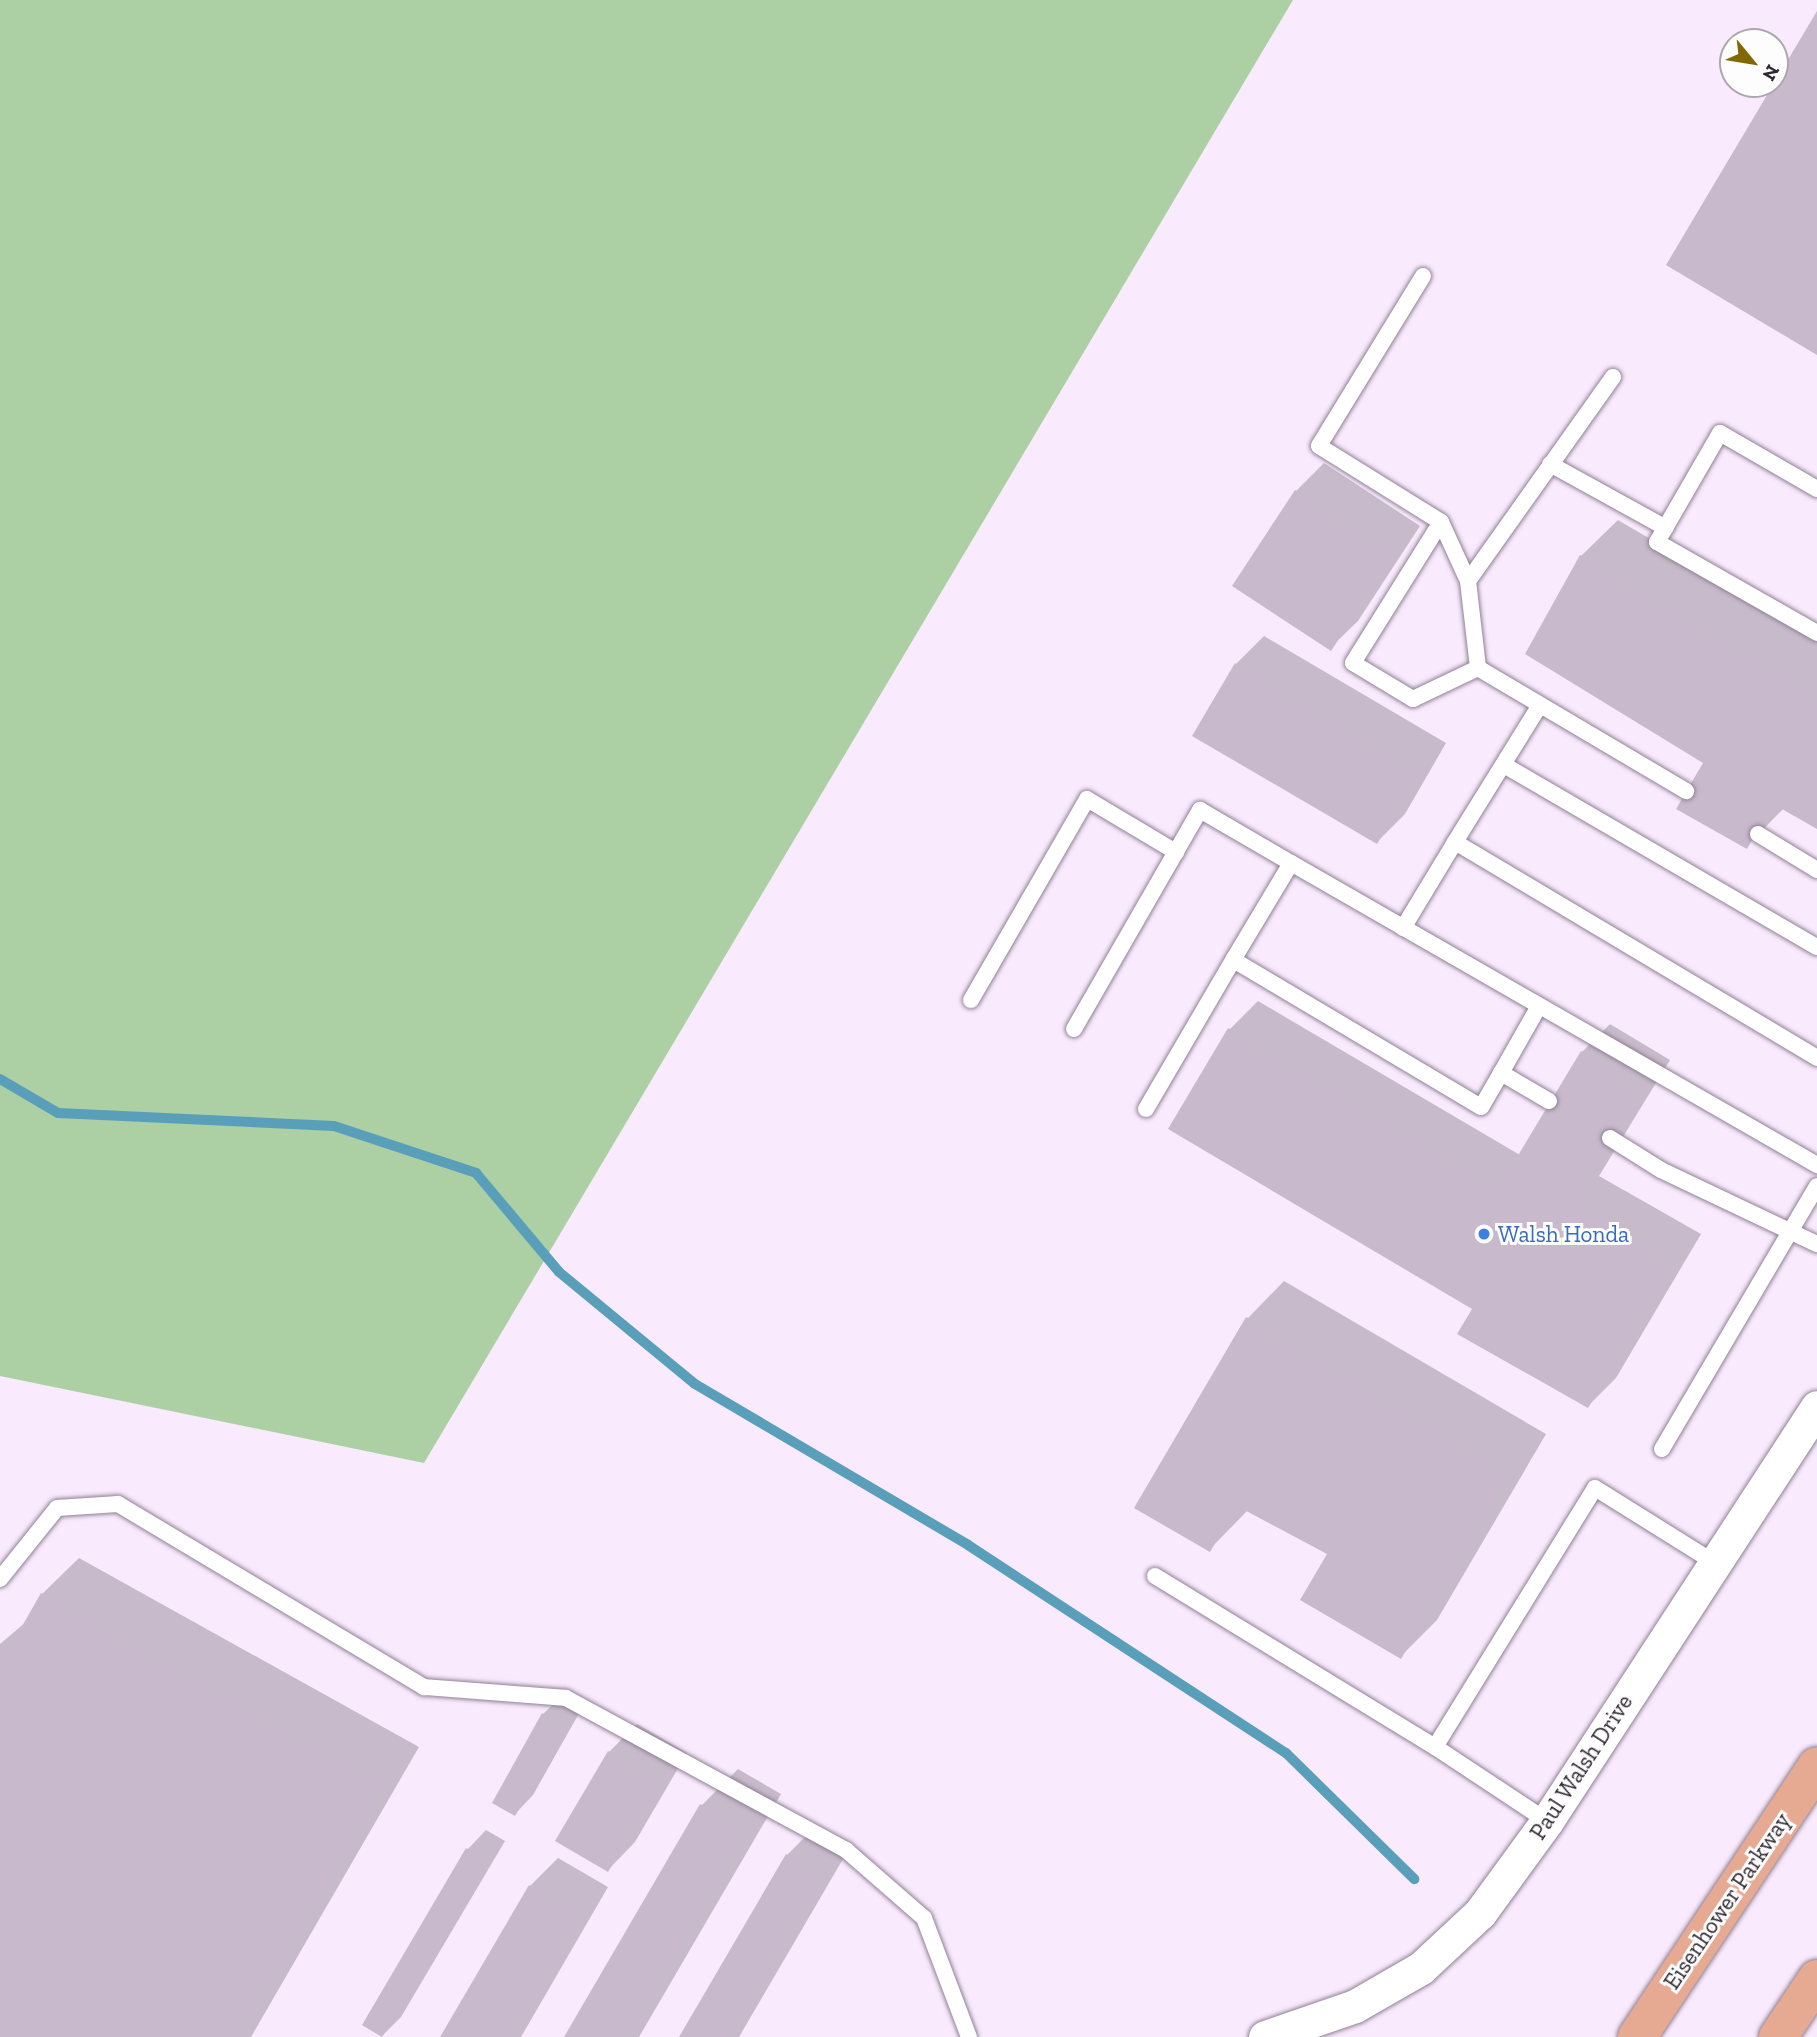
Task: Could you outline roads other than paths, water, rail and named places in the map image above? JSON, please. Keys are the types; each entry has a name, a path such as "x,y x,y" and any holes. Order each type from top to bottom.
{"main road":[{"name":"Eisenhower Parkway","path":"1637,2037 1817,1766"},
{"path":"1778,2037 1817,1979"}],"street":[{"name":"Paul Walsh Drive","path":"1265,2037 1355,2006 1421,1968 1480,1913 1547,1821 1817,1407"}],"lane":[{"path":"1423,276 1319,446 1441,522 1468,581 1478,668"},
{"path":"1468,581 1613,377"},
{"path":"1817,489 1720,433 1657,542 1817,633"},
{"path":"1550,464 1666,528"},
{"path":"1441,522 1353,663 1413,699 1478,668"},
{"path":"1478,668 1686,791"},
{"path":"1403,928 1540,705"},
{"path":"1504,765 1817,947"},
{"path":"971,1000 1087,799 1176,852"},
{"path":"1074,1029 1200,810 1817,1165"},
{"path":"1758,835 1817,870"},
{"path":"1455,842 1817,1059"},
{"path":"1146,1109 1291,863"},
{"path":"1233,960 1480,1107 1539,1006"},
{"path":"1501,1073 1549,1101"},
{"path":"1610,1138 1661,1170 1817,1244"},
{"path":"1662,1449 1817,1185"},
{"path":"1434,1747 1595,1488 1715,1563"},
{"path":"0,1579 57,1508 118,1504 424,1687 566,1698 846,1850 924,1918 970,2037"},
{"path":"1155,1576 1434,1747 1547,1821"}],"waterway":[{"path":"0,1079 58,1113 334,1126 476,1173 559,1272 695,1384 968,1545 1286,1753 1414,1879"}],"place":[{"name":"Walsh Honda","path":"1484,1234"}]}
